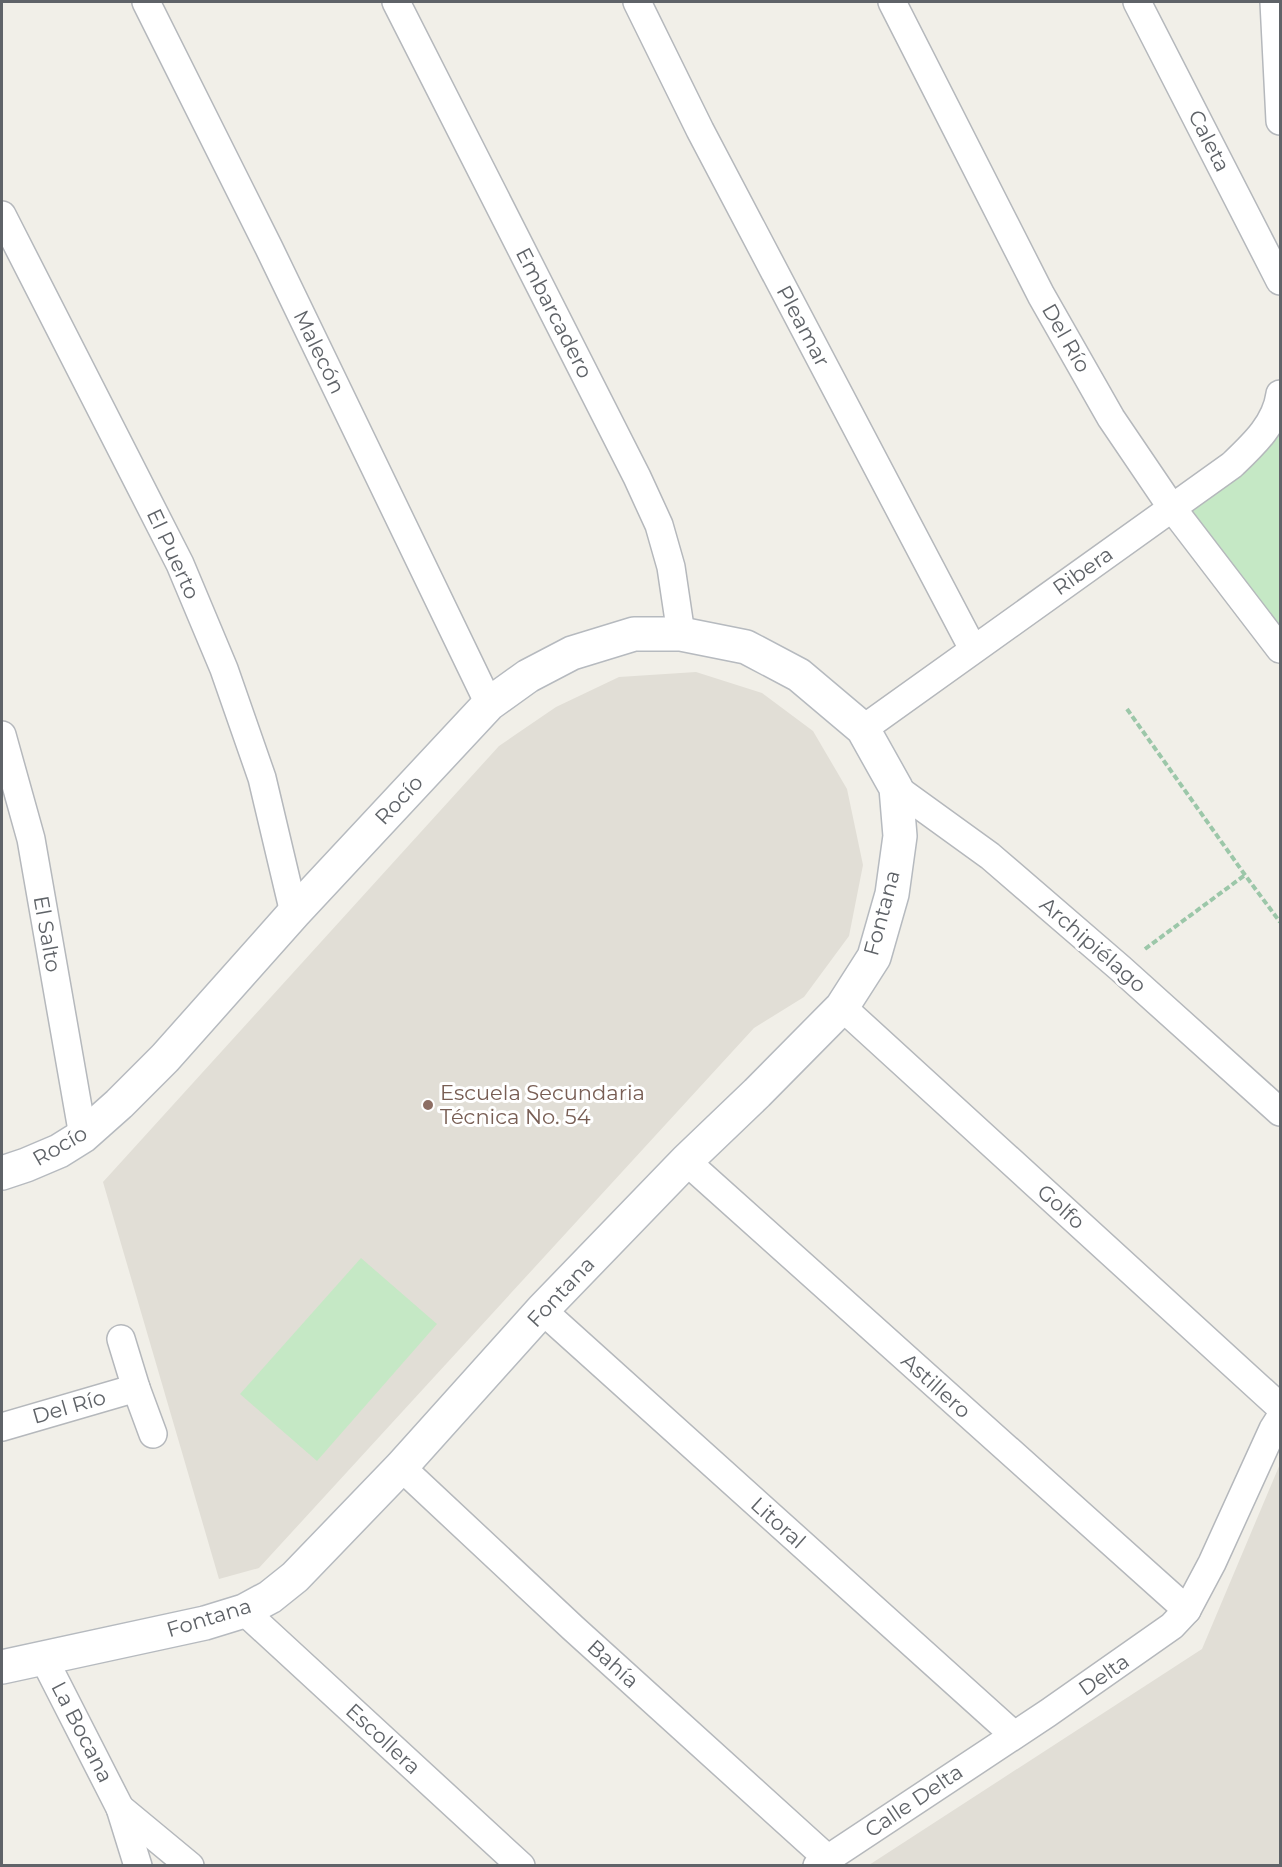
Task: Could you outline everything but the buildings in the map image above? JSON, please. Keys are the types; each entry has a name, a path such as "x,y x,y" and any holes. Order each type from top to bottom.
{"street":[{"name":"Malecón","path":"146,2 269,248 489,704"},
{"name":"Embarcadero","path":"396,2 637,477 659,525 671,567 681,634"},
{"name":"Pleamar","path":"637,2 700,130 973,649"},
{"name":"Del Río","path":"892,2 1041,295 1111,418 1172,508 1281,649"},
{"name":"Caleta","path":"1137,2 1281,281"},
{"path":"1274,2 1281,121"},
{"name":"El Puerto","path":"2,215 180,564 220,658 262,778 294,913"},
{"name":"Ribera","path":"863,729 1232,465 1258,441 1278,408 1281,394"},
{"name":"Rocío","path":"2,1173 59,1151 83,1136 119,1104 165,1058 294,913 489,704 528,676 572,653 634,634 681,634 746,647 799,675 863,729"},
{"name":"Fontana","path":"2,1667 205,1623 244,1611 270,1597 295,1577 401,1467 542,1310 686,1161 842,1006 874,957 892,894 900,836 896,788 863,729"},
{"name":"El Salto","path":"2,735 31,838 83,1136"},
{"name":"Archipiélago","path":"896,788 990,856 1281,1112"},
{"name":"Golfo","path":"842,1006 1281,1407"},
{"name":"Astillero","path":"686,1161 1187,1610"},
{"name":"Litoral","path":"542,1310 1014,1735"},
{"path":"121,1339 153,1434"},
{"name":"Del Río","path":"2,1426 136,1388"},
{"name":"Delta","path":"971,1762 1048,1713 1148,1644 1172,1626 1187,1610 1212,1563 1273,1429 1281,1418"},
{"name":"Bahía","path":"401,1467 822,1862"},
{"name":"Escollera","path":"244,1611 521,1866"},
{"name":"La Bocana","path":"43,1657 120,1808 138,1866"},
{"name":"Calle Delta","path":"822,1862 971,1762"},
{"name":"La Bocana","path":"120,1808 190,1866"}],"path":[{"path":"1127,709 1281,922"},
{"path":"1120,968 1245,875"}],"shaded area":[{"name":"Escuela Secundaria Técnica No. 54","path":"696,672 762,693 813,731 847,789 863,865 849,936 804,997 754,1028 259,1568 219,1579 103,1182 499,746 556,707 619,677"},
{"path":"1280,1464 1280,1865 869,1865 1202,1649"}],"green space":[{"path":"1280,394 1280,649 1172,508 1232,465"},
{"path":"361,1258 437,1324 317,1461 240,1394"}],"place":[{"name":"Escuela Secundaria Técnica No. 54","path":"428,1105"}]}
